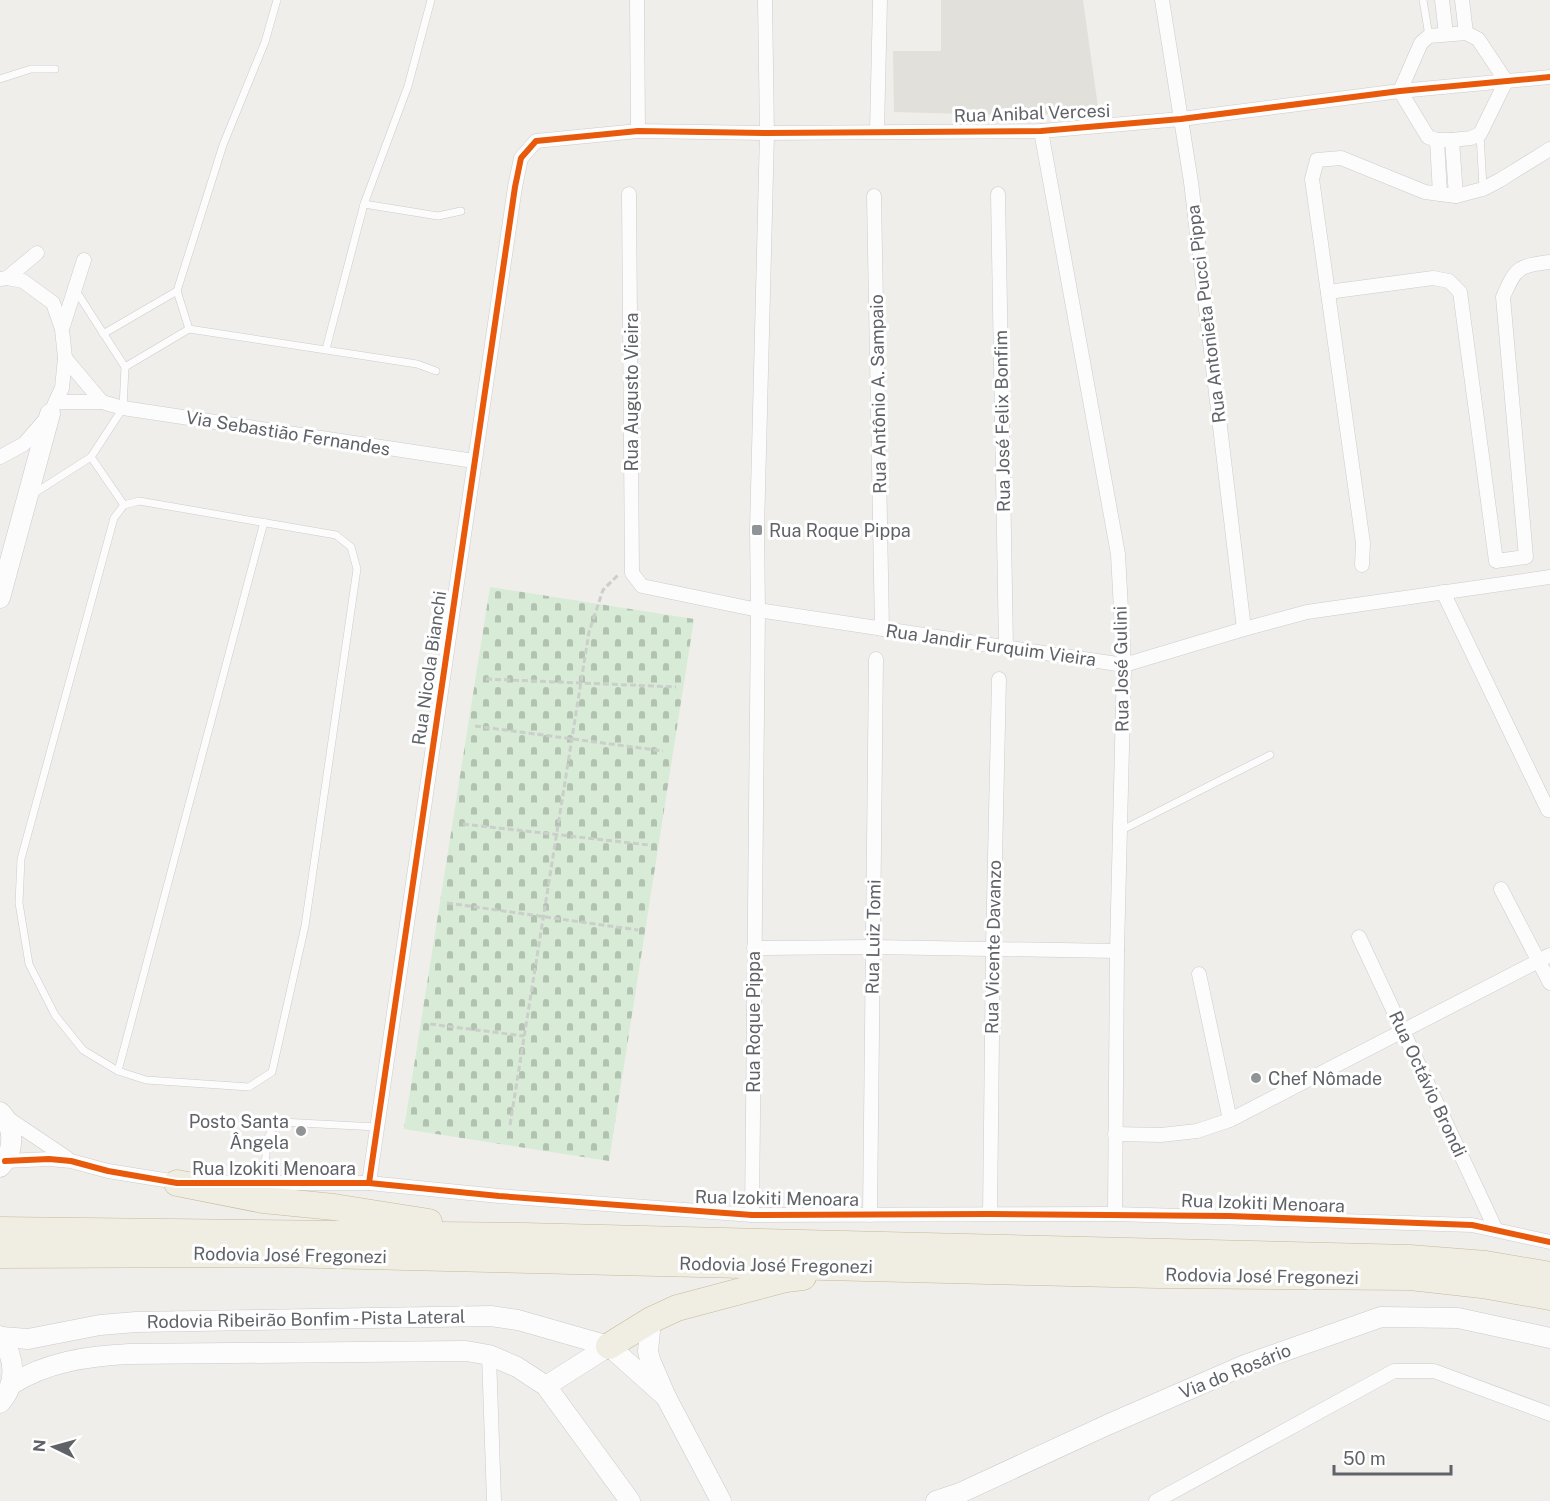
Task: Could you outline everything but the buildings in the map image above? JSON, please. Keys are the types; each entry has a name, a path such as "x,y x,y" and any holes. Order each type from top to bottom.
{"highway":[{"path":"177,1183 263,1200 334,1207 524,1236"},
{"name":"Rodovia José Fregonezi","path":"2,1242 524,1236 1410,1258 1486,1263 1550,1275"},
{"name":"Rodovia José Fregonezi","path":"2,1242 280,1254 1157,1275 1410,1277 1482,1285 1550,1297"},
{"path":"609,1346 651,1320 676,1308 786,1279 887,1268"}],"street":[{"path":"636,0 638,131"},
{"name":"Rua Roque Pippa","path":"753,1215 757,518 767,133 765,0"},
{"path":"877,131 880,0"},
{"name":"Rua Antonieta Pucci Pippa","path":"1162,0 1191,182 1244,629"},
{"path":"1442,0 1446,34"},
{"path":"1462,0 1466,33"},
{"path":"1466,33 1478,39 1506,81 1480,134 1471,138 1437,140 1428,137 1400,91 1421,43 1428,36 1446,34 1466,33"},
{"name":"Rua Anibal Vercesi","path":"521,158 536,141 638,131 767,133 1041,131 1181,119 1400,91 1550,77"},
{"name":"Rua José Gulini","path":"1041,131 1118,554 1124,665 1117,951 1115,1214"},
{"path":"1437,140 1440,194"},
{"path":"1452,140 1456,196"},
{"path":"1362,565 1363,543 1312,179 1317,160 1341,158 1425,192 1456,196 1483,189 1550,149"},
{"name":"Rua Nicola Bianchi","path":"369,1183 474,461 521,158"},
{"name":"Rua Augusto Vieira","path":"629,194 632,573 642,586"},
{"name":"Rua José Felix Bonfim","path":"998,194 1006,648"},
{"name":"Rua Antônio A. Sampaio","path":"874,196 882,629"},
{"path":"3,279 37,253"},
{"path":"62,329 84,260"},
{"path":"1328,292 1433,278 1449,281 1460,292 1496,561 1526,556 1503,297 1511,277 1525,265 1550,262"},
{"path":"0,598 53,408 62,387 65,358 62,329 53,303 23,281 3,279"},
{"path":"65,358 102,402"},
{"name":"Via Sebastião Fernandes","path":"53,408 102,402 123,408 474,461"},
{"path":"0,457 24,444 53,408"},
{"name":"Rua Jandir Furquim Vieira","path":"642,586 758,610 1124,665 1307,612 1550,577"},
{"path":"1443,592 1549,810"},
{"name":"Rua Luiz Tomi","path":"870,1215 876,659"},
{"name":"Rua Vicente Davanzo","path":"990,1214 999,679"},
{"path":"1501,889 1544,958 1550,983"},
{"name":"Rua Octávio Brondi","path":"1359,937 1496,1230"},
{"path":"754,948 873,947 1117,951"},
{"path":"1115,1134 1161,1135 1197,1131 1230,1120 1544,958"},
{"path":"1199,974 1230,1120"},
{"path":"2,1164 11,1147 11,1131 3,1114"},
{"name":"Rua Izokiti Menoara","path":"3,1114 71,1161"},
{"name":"Rua Izokiti Menoara","path":"2,1164 50,1159 71,1161 108,1172 177,1183 369,1183 499,1196 753,1215 1115,1214 1472,1225 1550,1242"},
{"name":"Rodovia Ribeirão Bonfim - Pista Lateral","path":"0,1337 28,1339 100,1325 136,1322 466,1316 518,1320 609,1346"},
{"name":"Via do Rosário","path":"936,1501 960,1493 1107,1425 1245,1365 1382,1317 1458,1318 1550,1338"},
{"path":"651,1320 648,1351 650,1360 666,1397 722,1501"},
{"path":"0,1337 9,1351 13,1367 12,1384 0,1403"},
{"path":"630,1501 546,1386 609,1346 666,1397"},
{"name":"Rodovia Ribeirão Bonfim - Pista Lateral","path":"12,1384 29,1373 74,1360 129,1354 466,1351 489,1355 517,1367 546,1386"},
{"path":"489,1355 494,1501"},
{"path":"1156,1501 1394,1371 1434,1371 1550,1414"}],"lane":[{"path":"189,329 177,291 223,145 265,42 277,0"},
{"path":"326,350 364,204 408,86 431,0"},
{"path":"1423,0 1428,36"},
{"path":"0,79 32,69 55,69"},
{"path":"1480,134 1483,189"},
{"path":"364,204 438,216 461,211"},
{"path":"29,497 91,457 123,408 125,367 76,291"},
{"path":"104,334 177,291"},
{"path":"125,367 189,329 417,364 436,371"},
{"path":"91,457 124,505"},
{"path":"139,501 264,522 336,535 351,547 357,569 305,926 272,1072 249,1087 146,1080 118,1071 83,1050 55,1015 28,964 19,903 21,859 114,518 124,505 139,501"},
{"path":"118,1071 264,522"},
{"path":"1120,831 1270,755"},
{"path":"264,1182 267,1140 274,1125 280,1122 376,1127"}],"path":[{"path":"510,1125 589,632 603,590 632,561"},
{"path":"486,680 676,687"},
{"path":"475,726 663,751"},
{"path":"463,824 649,845"},
{"path":"447,903 638,930"},
{"path":"430,1024 524,1036"}],"shaded area":[{"path":"941,0 1083,0 1098,107 1034,116 894,112 893,51 941,51"}],"green space":[{"path":"490,587 694,619 609,1161 404,1129"}],"cycle path":[{"path":"369,1183 515,187 521,158 536,141 638,131 767,133 1041,131 1181,119 1400,91 1550,77"},
{"path":"5,1161 49,1159 71,1161 108,1171 177,1183 369,1183 499,1196 752,1215 1229,1216 1472,1225 1550,1242"}],"place":[{"name":"Rua Roque Pippa","path":"757,530"},
{"name":"Chef Nômade","path":"1256,1078"},
{"name":"Posto Santa Ângela","path":"301,1131"}]}
